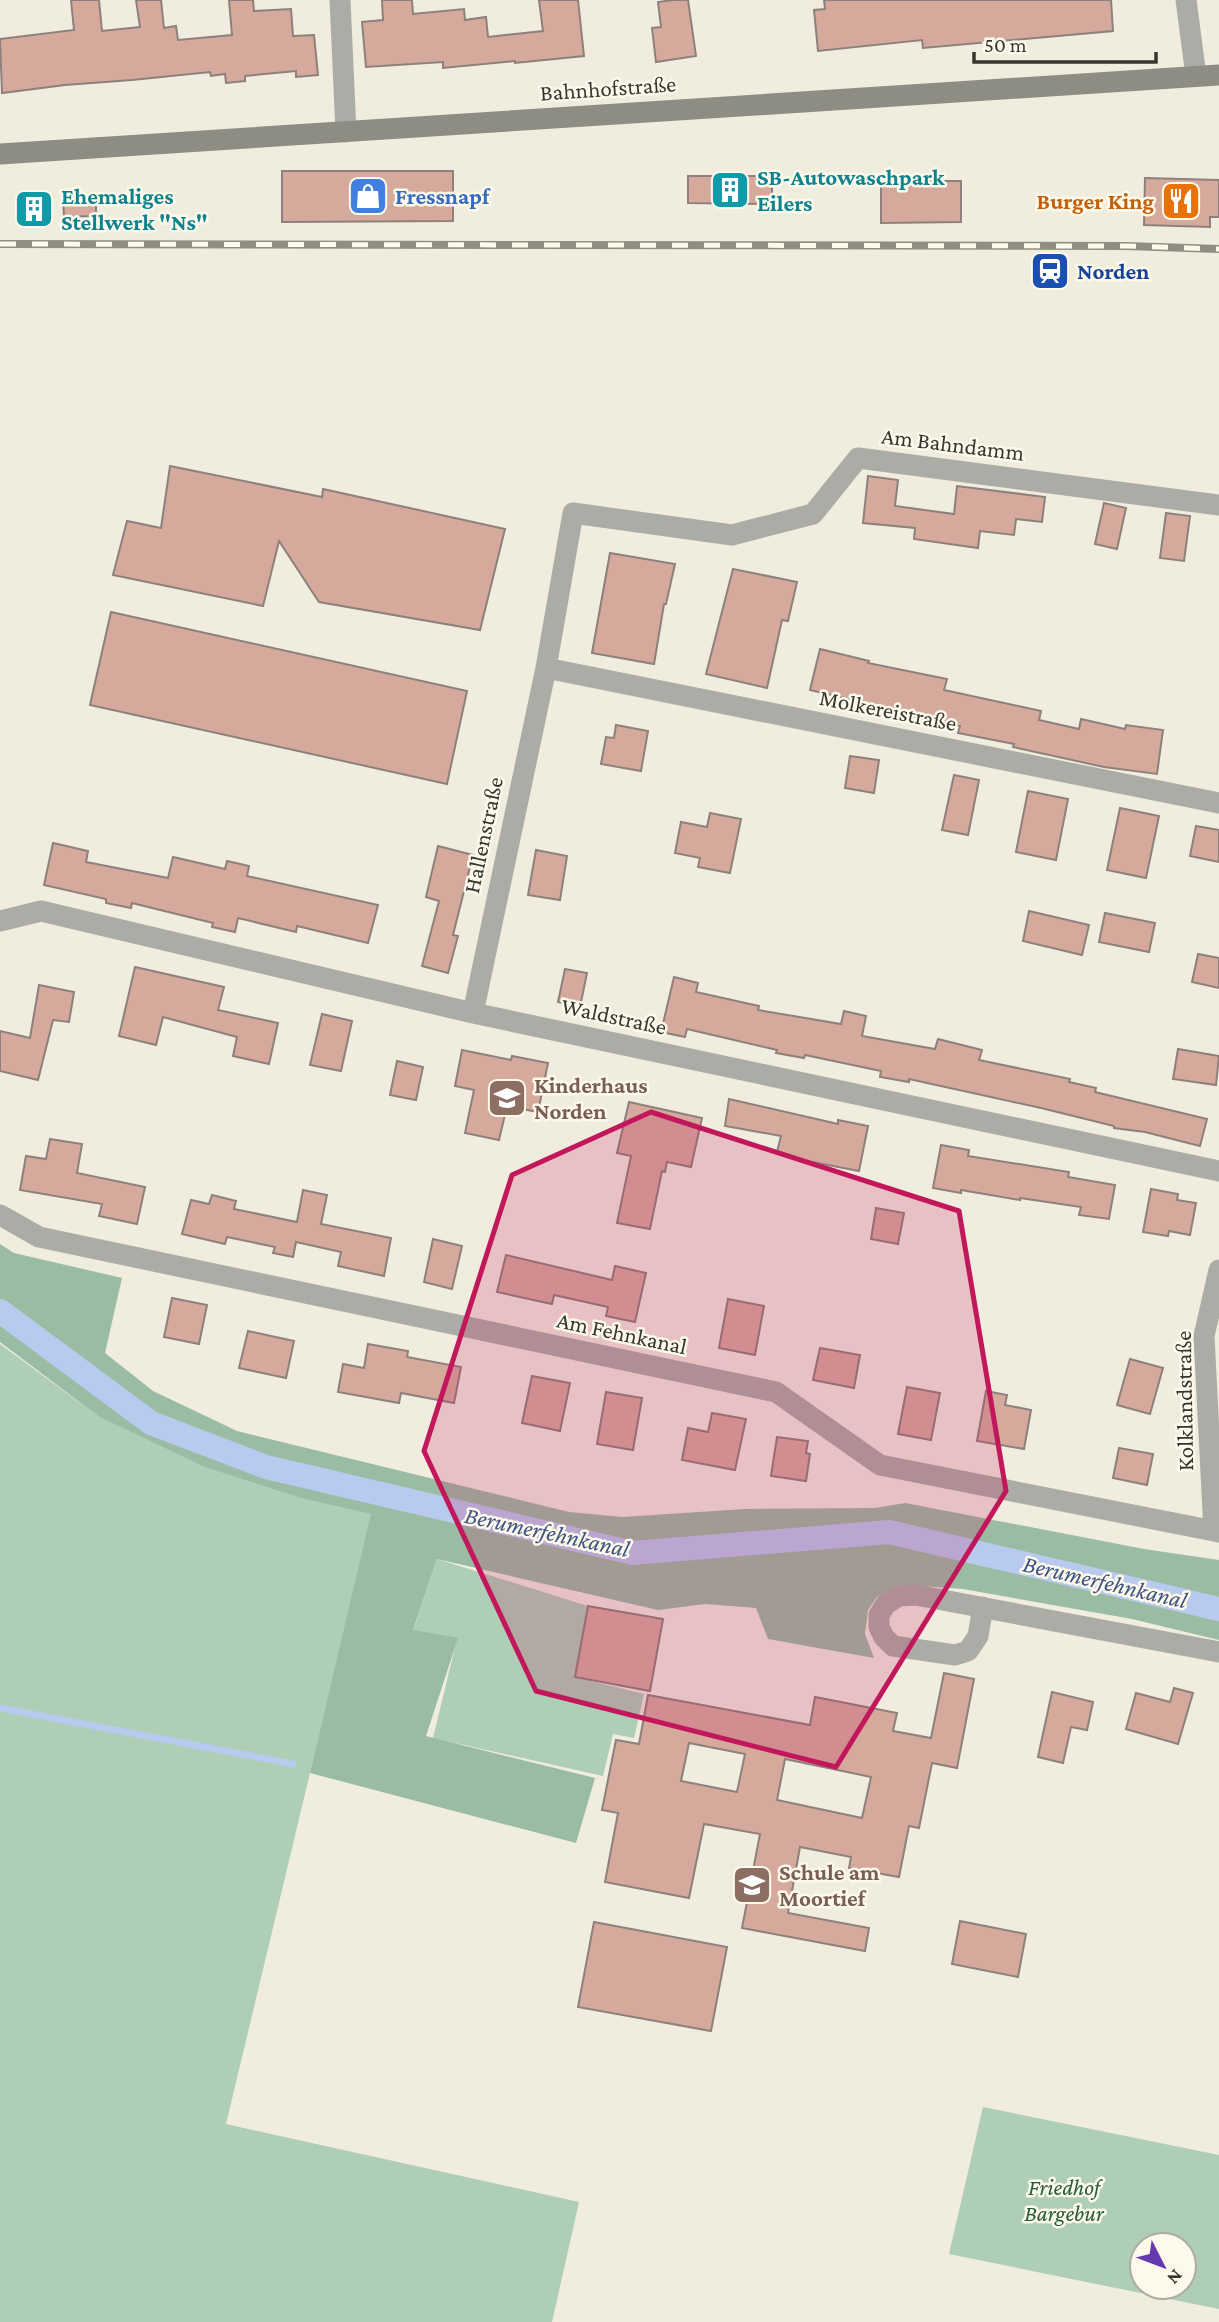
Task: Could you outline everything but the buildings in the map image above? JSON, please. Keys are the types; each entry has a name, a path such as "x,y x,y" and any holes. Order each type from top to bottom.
{"main road":[{"name":"Bahnhofstraße","path":"0,154 1219,75"}],"street":[{"path":"340,0 346,132"},
{"path":"1186,0 1196,76"},
{"name":"Am Bahndamm","path":"546,668 573,513 732,535 813,513 858,458 1219,505"},
{"name":"Molkereistraße","path":"546,668 1219,803"},
{"name":"Hallenstraße","path":"472,1013 546,668"},
{"name":"Waldstraße","path":"0,921 41,911 472,1013 1219,1171"},
{"name":"Am Fehnkanal","path":"0,1215 39,1237 776,1392 880,1465 1217,1532"},
{"name":"Kolklandstraße","path":"1217,1532 1204,1336 1219,1270"},
{"path":"983,1607 978,1636 968,1651 955,1655 893,1646 879,1627 879,1615 886,1604 899,1596 916,1595 983,1607 1219,1652"}],"highlighted area":[{"path":"651,1112 959,1211 1006,1491 836,1767 536,1691 424,1451 512,1175"}],"green space":[{"path":"0,1244 14,1253 122,1278 105,1353 153,1391 237,1431 569,1512 622,1517 745,1509 875,1508 905,1503 1144,1549 1219,1560 1219,1640 1132,1619 963,1589 906,1585 877,1597 868,1610 865,1634 874,1658 768,1639 756,1608 705,1604 658,1610 437,1559 413,1630 458,1638 426,1736 595,1778 576,1843 310,1773 371,1514 308,1500 205,1467 98,1416 0,1342"},
{"path":"0,1344 98,1416 308,1500 372,1514 226,2124 579,2202 552,2322 0,2322"},
{"path":"437,1559 588,1606 575,1677 644,1694 634,1738 613,1734 603,1776 433,1738 457,1639 413,1631"},
{"name":"Friedhof Bargebur","path":"983,2107 1219,2155 1219,2309 1180,2301 1198,2301 1198,2231 1128,2231 1128,2290 949,2254"}],"waterway":[{"name":"Berumerfehnkanal","path":"0,1311 151,1423 266,1467 633,1553 889,1532 1219,1609"},
{"path":"0,1708 293,1764"}],"railway":[{"path":"0,244 1126,246 1219,249"}],"place":[{"name":"SB-Autowaschpark Eilers","path":"730,190"},
{"name":"Fressnapf","path":"368,196"},
{"name":"Burger King","path":"1181,201"},
{"name":"Ehemaliges Stellwerk \"Ns\"","path":"34,209"},
{"name":"Norden","path":"1050,271"},
{"name":"Kinderhaus Norden","path":"507,1098"},
{"name":"Schule am Moortief","path":"752,1885"}]}
